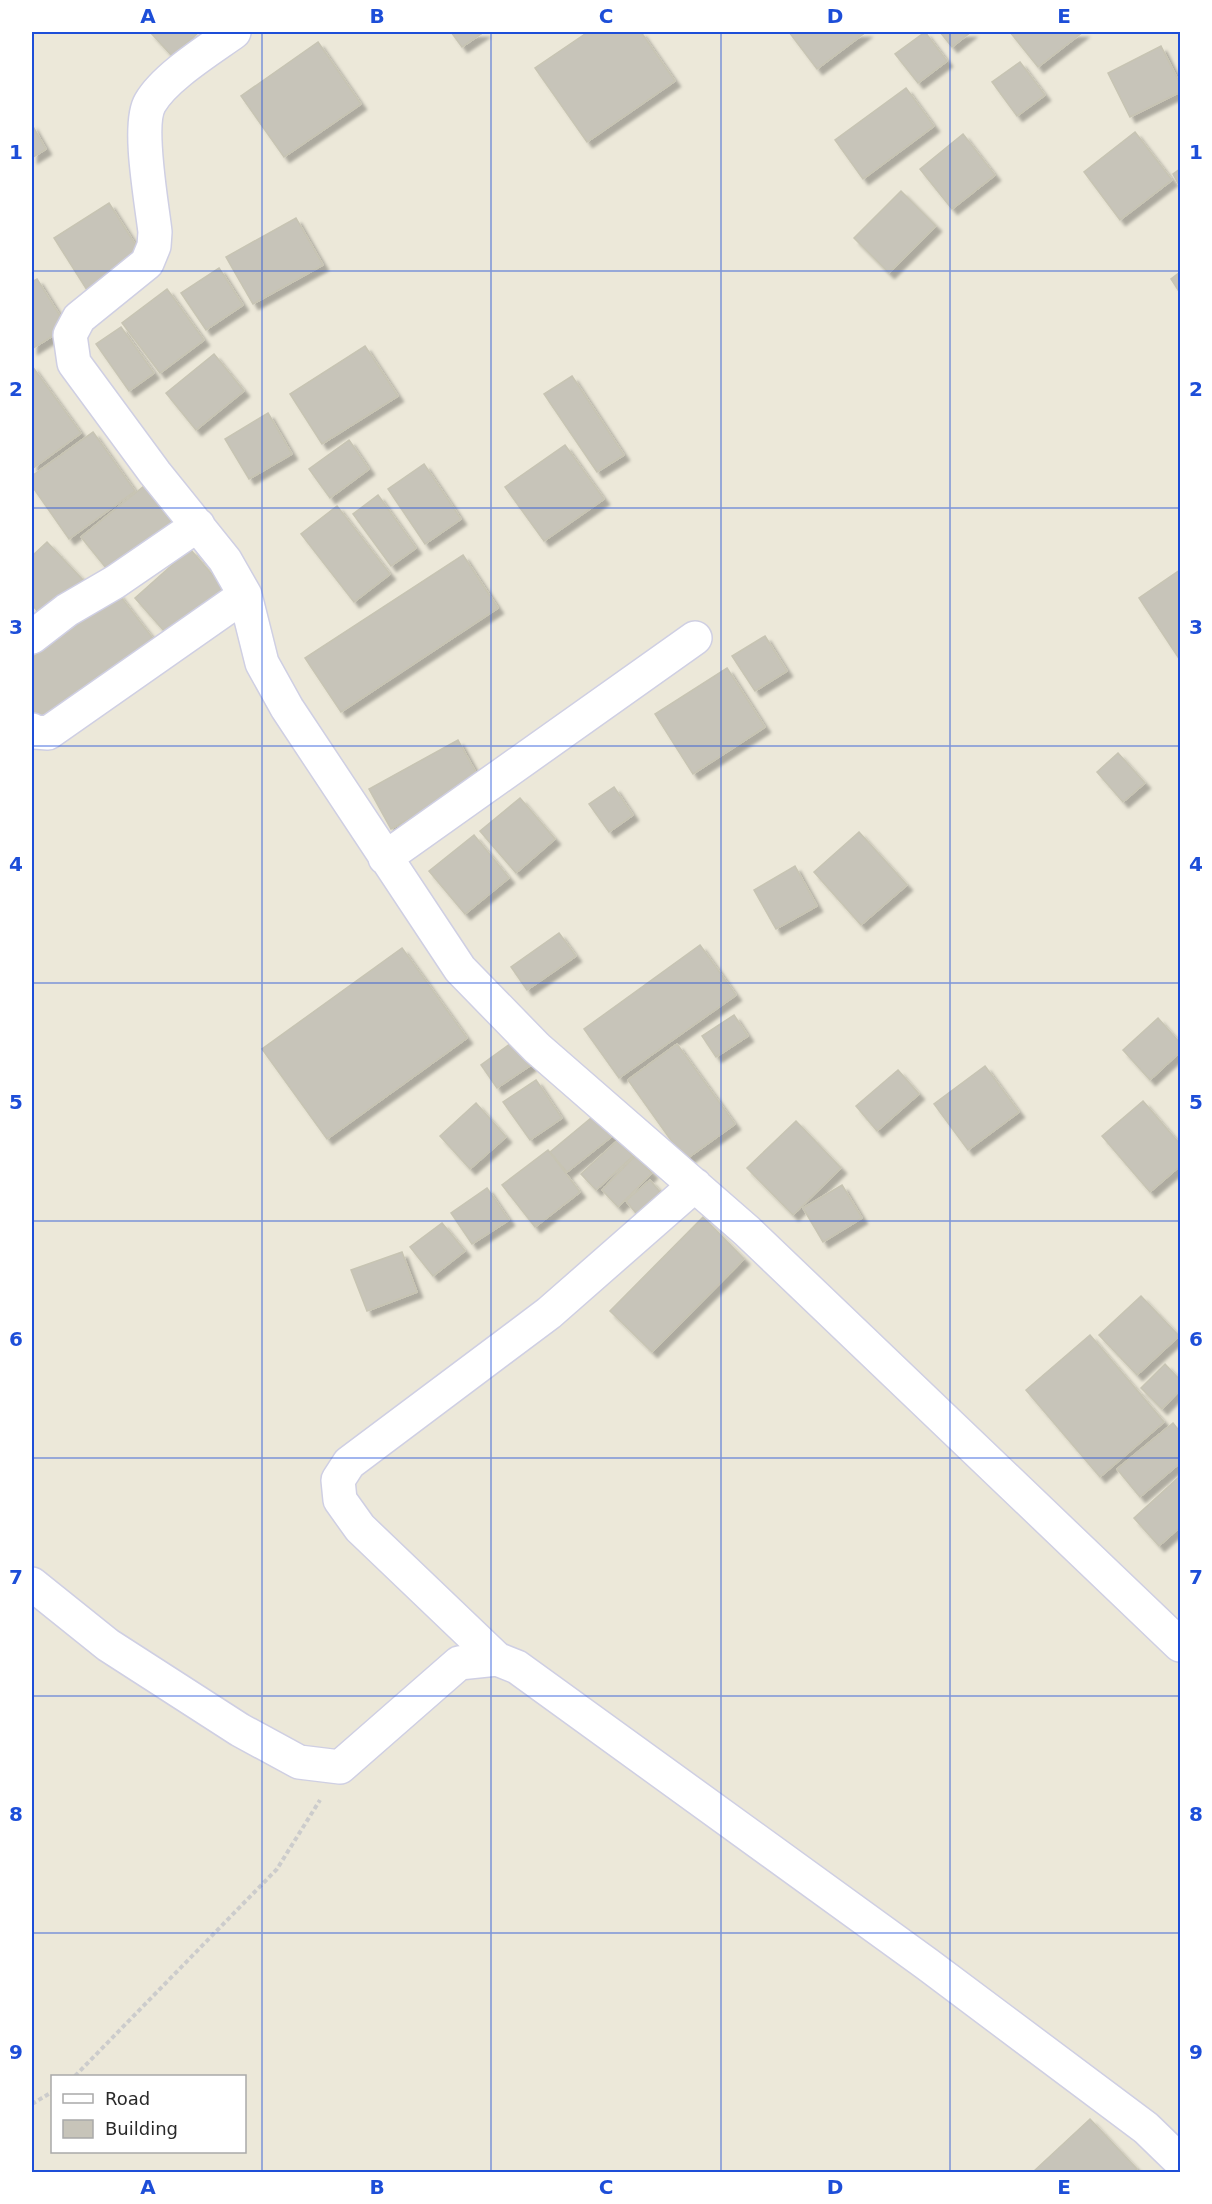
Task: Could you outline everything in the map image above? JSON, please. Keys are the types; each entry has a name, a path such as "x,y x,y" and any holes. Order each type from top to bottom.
{"street":[{"path":"234,32 164,85 148,105 144,132 155,232 154,246 147,263 79,318 70,335 74,363 156,473 225,560 245,595 262,663 287,708 460,969 537,1048 747,1231 1180,1645"},
{"path":"32,637 67,610 115,582 198,525"},
{"path":"32,730 48,734 245,595"},
{"path":"385,858 695,638"},
{"path":"694,1185 549,1313 349,1463 338,1480 340,1500 360,1528 497,1659 518,1667 937,1971 1146,2128 1180,2161"},
{"path":"32,1584 108,1645 240,1730 299,1762 340,1767 459,1663 497,1659"}],"path":[{"path":"76,2075 277,1869 340,1767"},
{"path":"32,2104 51,2093"}],"building":[{"path":"150,32 199,32 172,56"},
{"path":"451,32 484,32 462,47"},
{"path":"588,32 641,32 675,81 587,142 535,68"},
{"path":"789,32 866,32 817,69"},
{"path":"925,32 947,61 918,83 895,54"},
{"path":"940,32 971,32 952,47"},
{"path":"1010,32 1083,32 1038,67"},
{"path":"318,42 361,104 284,157 241,96"},
{"path":"1161,46 1180,84 1180,92 1130,117 1108,73"},
{"path":"1020,62 1045,95 1017,116 992,82"},
{"path":"906,88 934,126 863,179 835,140"},
{"path":"32,125 46,149 32,158"},
{"path":"1135,132 1172,180 1120,220 1084,172"},
{"path":"963,134 995,175 952,209 920,169"},
{"path":"1180,169 1180,187 1173,174"},
{"path":"901,191 936,226 889,273 854,238"},
{"path":"109,203 142,255 87,290 54,238"},
{"path":"296,218 323,265 253,304 226,257"},
{"path":"219,268 243,305 206,330 181,293"},
{"path":"1180,272 1180,293 1171,279"},
{"path":"37,279 67,327 32,349 32,282"},
{"path":"167,289 204,340 160,373 122,323"},
{"path":"121,327 154,373 129,391 96,344"},
{"path":"365,346 398,396 322,444 290,394"},
{"path":"214,354 244,391 196,430 166,393"},
{"path":"32,366 81,433 32,469"},
{"path":"572,376 624,455 597,472 544,394"},
{"path":"268,413 292,454 249,479 225,439"},
{"path":"93,432 135,491 69,539 32,486 32,476"},
{"path":"349,440 369,469 330,498 309,469"},
{"path":"565,445 604,499 544,541 505,487"},
{"path":"424,464 461,519 425,544 388,489"},
{"path":"144,486 177,529 115,579 81,537"},
{"path":"378,495 416,548 391,566 353,514"},
{"path":"337,506 390,574 354,602 301,534"},
{"path":"47,542 83,580 43,617 32,605 32,556"},
{"path":"190,549 227,592 172,640 135,598"},
{"path":"463,555 498,608 341,712 305,658"},
{"path":"1180,570 1180,660 1139,598"},
{"path":"117,592 158,645 47,730 32,710 32,658"},
{"path":"765,636 787,671 755,691 732,656"},
{"path":"727,668 765,727 693,774 655,714"},
{"path":"458,740 480,780 391,829 369,789"},
{"path":"1118,753 1145,783 1123,802 1097,772"},
{"path":"614,787 633,815 609,832 589,804"},
{"path":"520,798 555,839 516,873 480,831"},
{"path":"859,832 907,885 861,925 814,872"},
{"path":"474,835 509,878 465,914 429,871"},
{"path":"795,866 817,906 776,929 754,890"},
{"path":"559,933 576,956 527,990 511,967"},
{"path":"700,945 736,995 619,1078 584,1029"},
{"path":"402,948 467,1038 327,1139 262,1049"},
{"path":"734,1015 748,1036 716,1057 702,1036"},
{"path":"1158,1018 1180,1043 1180,1052 1150,1080 1123,1050"},
{"path":"514,1041 531,1065 497,1088 481,1065"},
{"path":"677,1044 735,1124 685,1160 628,1080"},
{"path":"985,1066 1019,1112 968,1150 934,1104"},
{"path":"898,1070 919,1094 877,1131 856,1106"},
{"path":"536,1080 562,1118 530,1140 503,1102"},
{"path":"1143,1101 1180,1144 1180,1166 1150,1192 1102,1136"},
{"path":"476,1103 506,1137 470,1169 440,1136"},
{"path":"597,1113 615,1134 567,1172 550,1152"},
{"path":"796,1121 841,1168 793,1215 747,1168"},
{"path":"618,1140 633,1156 596,1190 581,1174"},
{"path":"548,1150 580,1192 535,1227 502,1185"},
{"path":"635,1156 652,1173 618,1207 602,1190"},
{"path":"650,1180 664,1197 640,1218 626,1201"},
{"path":"842,1185 862,1218 823,1242 803,1208"},
{"path":"487,1188 509,1220 472,1244 451,1213"},
{"path":"703,1217 744,1259 652,1352 610,1311"},
{"path":"442,1223 465,1251 433,1276 410,1247"},
{"path":"402,1252 417,1292 367,1311 351,1270"},
{"path":"1141,1296 1179,1336 1137,1375 1099,1335"},
{"path":"1090,1335 1164,1422 1100,1477 1026,1390"},
{"path":"1165,1364 1180,1380 1180,1390 1162,1409 1141,1388"},
{"path":"1173,1423 1180,1432 1180,1463 1140,1497 1117,1469"},
{"path":"1180,1476 1180,1527 1159,1546 1134,1518"},
{"path":"1090,2119 1137,2169 1133,2172 1033,2172"}]}
